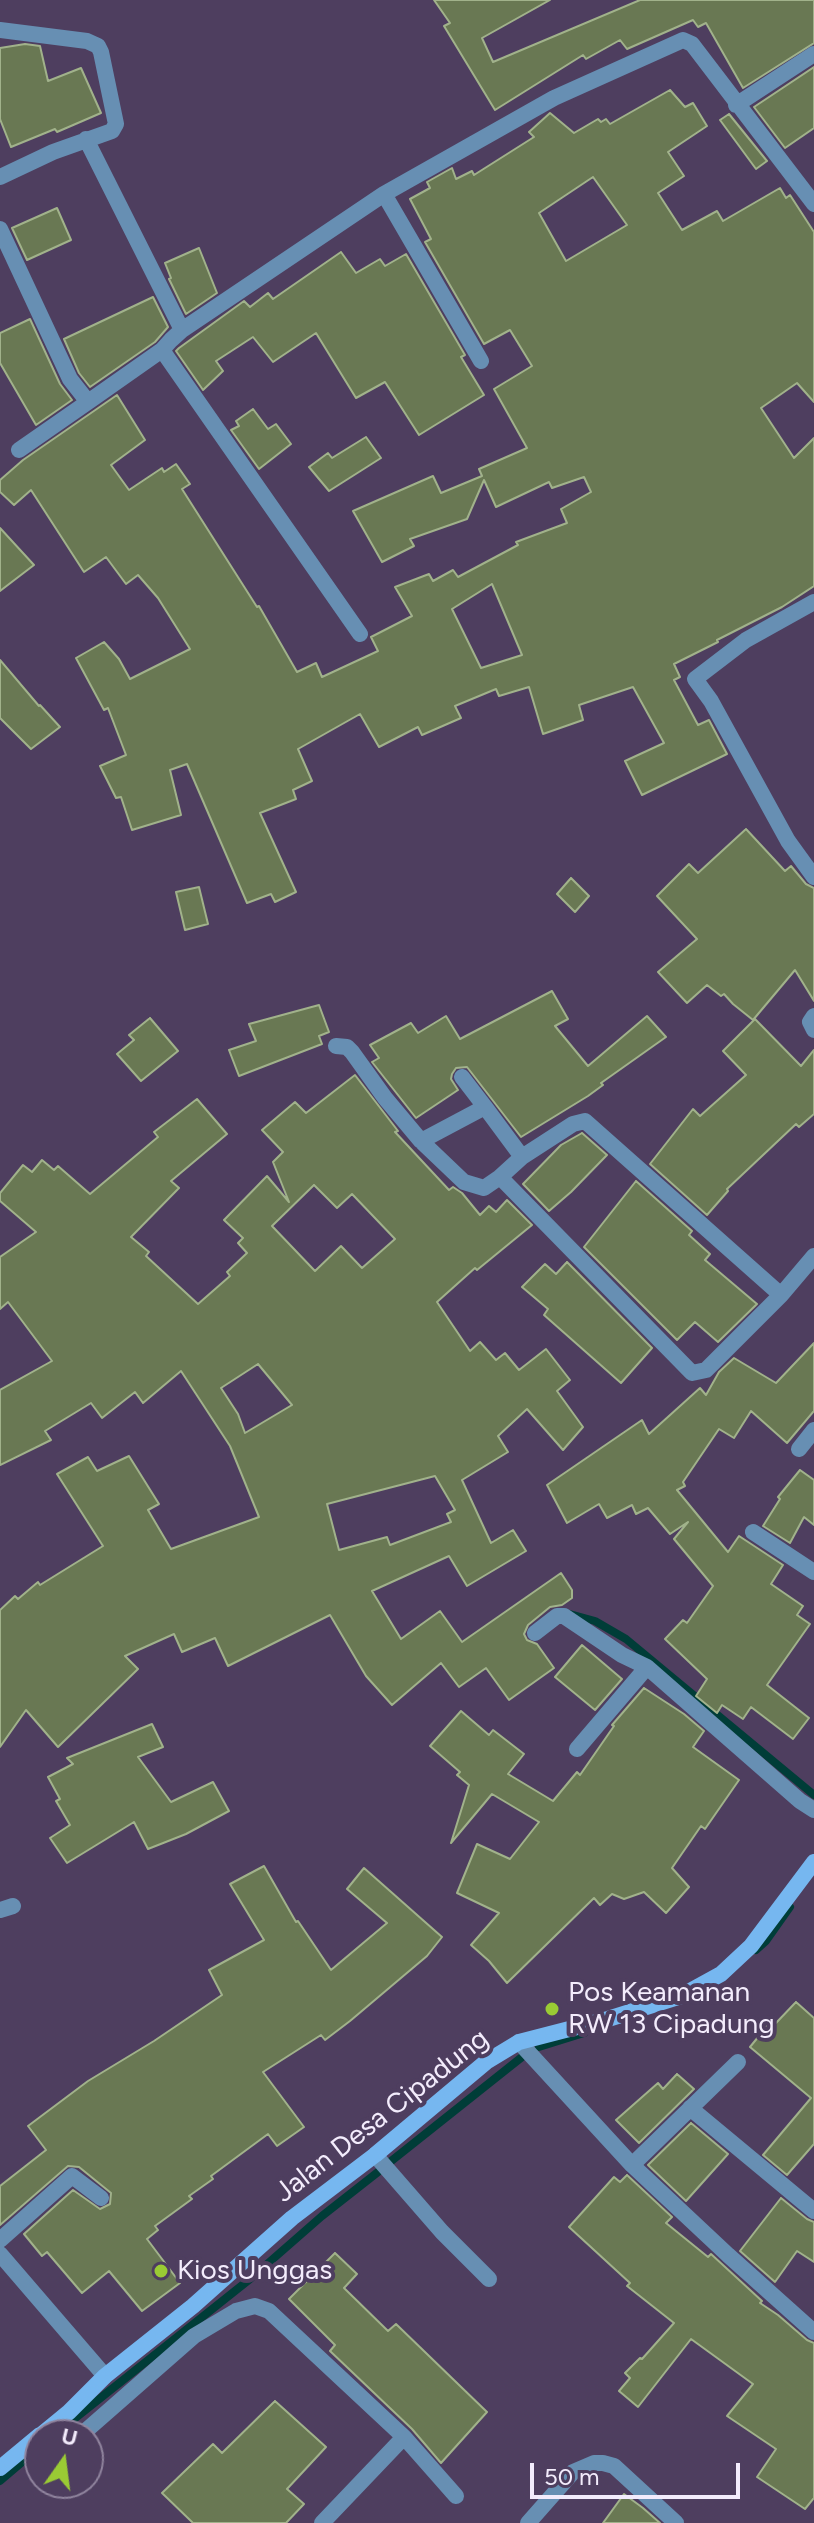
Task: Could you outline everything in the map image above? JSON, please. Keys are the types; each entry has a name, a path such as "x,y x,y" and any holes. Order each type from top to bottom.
{"street":[{"path":"0,30 87,41 98,46 116,124 112,131 86,139 0,177"},
{"path":"19,450 162,350 182,330 384,194 554,98 683,40 692,44 814,204"},
{"path":"736,105 814,54"},
{"path":"86,139 182,330"},
{"path":"384,194 481,361"},
{"path":"0,229 70,379 88,402"},
{"path":"162,350 360,634"},
{"path":"814,602 746,640 695,679 711,701 788,841 814,877"},
{"path":"814,1016 810,1022 814,1030"},
{"path":"336,1046 347,1047 352,1052 421,1141 464,1182 484,1188 522,1157 573,1124 585,1121 781,1295"},
{"path":"462,1077 522,1157"},
{"path":"421,1141 485,1107"},
{"path":"500,1177 692,1373 706,1370 781,1295 814,1256"},
{"path":"799,1449 814,1430"},
{"path":"753,1532 814,1572"},
{"path":"535,1633 549,1621 564,1616 622,1655 647,1667 814,1810"},
{"path":"577,1749 647,1667"},
{"name":"Jalan Desa Cipadung","path":"58,2419 292,2218 375,2155 486,2062 519,2042 681,1996 721,1974 751,1946 814,1862"},
{"path":"519,2042 632,2165 814,2332"},
{"path":"632,2165 738,2062"},
{"path":"690,2108 814,2211"},
{"path":"375,2155 442,2232 489,2279"},
{"path":"0,2240 72,2176 101,2198"},
{"path":"0,2254 105,2376"},
{"path":"99,2419 194,2336 236,2311 255,2306 269,2311 404,2437 456,2496"},
{"path":"322,2523 404,2437"},
{"name":"Jalan Desa Cipadung","path":"0,2468 24,2448"},
{"path":"528,2523 573,2472 594,2463 614,2466 676,2523"}],"building":[{"path":"434,0 550,0 482,38 493,62 640,0 814,0 814,43 743,88 706,23 698,27 693,20 627,49 620,40 586,59 583,55 495,110 444,26 450,23"},
{"path":"25,44 40,46 48,81 81,68 101,113 11,147 0,119 0,48"},
{"path":"814,67 814,128 785,148 754,107"},
{"path":"670,90 685,107 693,103 707,126 668,152 684,176 658,193 682,230 717,211 723,221 780,188 786,198 790,195 814,232 814,402 797,383 761,408 794,458 814,438 814,586 782,607 674,664 680,677 674,680 698,725 709,720 727,754 642,795 625,761 664,743 633,687 579,705 583,720 543,734 529,687 499,696 496,689 455,706 461,718 422,735 418,727 379,747 360,714 298,749 312,781 293,790 296,799 260,813 296,892 275,902 271,894 247,903 187,764 170,770 181,815 132,830 121,797 116,798 100,766 126,755 108,708 104,710 76,658 104,642 119,659 130,679 190,649 158,598 138,575 126,584 106,557 84,572 31,490 14,505 0,492 0,480 23,460 117,395 145,440 111,465 129,490 162,468 164,472 176,464 190,484 182,489 259,606 297,672 316,663 322,677 378,651 371,637 412,616 395,587 429,574 433,581 453,570 458,577 518,545 516,542 567,523 561,509 591,492 584,477 552,488 549,482 496,507 484,480 467,519 410,539 414,546 382,562 353,511 433,476 441,493 482,476 479,469 527,448 494,389 532,366 510,330 484,344 425,242 431,239 410,199 430,188 427,182 452,168 456,179 472,171 474,175 534,137 529,132 550,113 574,133 598,119 601,122 606,119 610,124","holes":["593,177 627,225 566,261 539,213","492,584 522,655 481,668 452,609"]},
{"path":"729,114 767,161 756,169 720,120"},
{"path":"57,208 71,240 27,260 12,228"},
{"path":"199,248 217,293 186,314 165,263"},
{"path":"341,252 356,273 380,259 385,266 406,254 465,355 461,357 484,395 419,435 385,382 356,398 316,333 273,362 253,337 216,361 223,371 203,390 176,351 179,348 244,301 250,307 268,293 273,299"},
{"path":"153,297 168,327 155,342 90,387 79,373 64,339"},
{"path":"30,319 60,384 72,400 36,425 0,363 0,333"},
{"path":"253,409 268,429 276,424 291,444 259,469 231,430 239,426 236,421"},
{"path":"366,437 381,458 329,491 309,467 328,453 332,458"},
{"path":"0,528 34,565 0,591"},
{"path":"0,660 60,727 31,749 0,718"},
{"path":"746,829 785,871 791,866 806,884 814,888 814,1001 795,970 753,1020 724,994 721,996 707,985 687,1003 658,972 697,939 657,896 689,864 698,873"},
{"path":"571,878 589,896 575,912 557,894"},
{"path":"199,887 208,924 185,930 176,892"},
{"path":"552,991 568,1019 555,1026 588,1066 647,1016 666,1037 601,1083 603,1085 588,1096 521,1137 467,1067 456,1068 452,1074 451,1079 458,1090 416,1118 372,1062 379,1058 370,1045 411,1023 418,1033 446,1016 460,1039"},
{"path":"319,1005 329,1032 319,1036 322,1044 239,1076 229,1050 256,1041 249,1024"},
{"path":"150,1018 178,1051 141,1081 117,1054 134,1040 129,1035"},
{"path":"755,1019 801,1066 814,1050 814,1114 799,1127 796,1124 727,1189 707,1215 650,1164 693,1109 700,1116 746,1075 723,1051"},
{"path":"355,1075 398,1131 395,1132 449,1190 453,1187 462,1193 480,1215 489,1206 496,1212 507,1200 532,1225 477,1270 475,1268 437,1302 470,1351 480,1342 496,1360 505,1353 519,1370 546,1349 570,1380 557,1391 583,1427 563,1450 527,1409 498,1436 508,1452 462,1480 491,1543 513,1530 526,1551 467,1586 449,1556 372,1591 401,1639 440,1611 462,1642 561,1573 572,1590 572,1598 562,1605 550,1607 528,1625 524,1634 527,1640 537,1644 554,1668 509,1700 486,1668 459,1687 441,1663 392,1705 366,1676 330,1615 228,1666 215,1638 182,1652 174,1634 125,1656 138,1669 58,1747 26,1710 0,1747 0,1610 15,1596 18,1599 38,1582 40,1585 103,1546 57,1474 88,1457 97,1471 129,1456 159,1504 148,1510 171,1549 259,1517 230,1446 181,1371 143,1403 135,1392 102,1418 91,1403 45,1431 51,1440 0,1465 0,1390 52,1361 8,1302 0,1309 0,1257 36,1232 0,1201 0,1193 23,1165 32,1172 42,1160 54,1170 58,1166 90,1194 158,1137 154,1132 197,1099 227,1134 171,1181 179,1188 131,1237 149,1252 146,1256 198,1304 230,1276 227,1272 247,1253 238,1243 243,1238 224,1220 267,1176 289,1202 273,1162 283,1152 262,1130 295,1102 306,1113","holes":["314,1185 337,1208 352,1194 395,1239 362,1268 341,1246 315,1271 272,1226","258,1364 292,1405 245,1433 238,1414 221,1388","435,1476 455,1510 447,1514 451,1522 390,1545 387,1537 339,1550 327,1504"]},
{"path":"582,1133 607,1155 549,1211 523,1184 561,1145"},
{"path":"636,1181 692,1231 689,1235 710,1254 705,1260 757,1304 718,1342 695,1322 677,1340 584,1247"},
{"path":"567,1262 652,1348 621,1383 544,1315 548,1309 522,1287 545,1264 556,1274"},
{"path":"814,1343 814,1411 787,1443 751,1411 734,1438 719,1429 683,1482 685,1486 677,1490 728,1552 739,1536 783,1565 771,1584 803,1606 797,1615 810,1624 767,1685 809,1718 793,1739 751,1707 743,1719 722,1705 717,1713 696,1696 707,1679 665,1639 683,1620 687,1623 713,1586 674,1539 688,1522 670,1534 648,1508 636,1514 632,1505 607,1518 599,1504 567,1523 547,1485 642,1420 649,1434 700,1388 706,1395 719,1372 734,1358 776,1383"},
{"path":"800,1470 814,1480 814,1525 804,1517 790,1543 763,1526 780,1499 778,1497"},
{"path":"582,1645 622,1679 595,1710 555,1677"},
{"path":"644,1688 704,1731 693,1747 739,1780 705,1829 701,1826 672,1868 689,1887 666,1913 644,1892 624,1899 612,1894 600,1905 594,1898 507,1983 471,1945 499,1913 457,1893 477,1844 510,1859 539,1822 492,1794 451,1843 469,1785 457,1775 460,1772 430,1746 461,1711 489,1735 493,1730 524,1754 508,1774 553,1801 577,1772 580,1775 612,1725"},
{"path":"152,1724 163,1747 138,1757 171,1802 213,1782 229,1811 186,1834 148,1849 134,1822 67,1863 50,1838 70,1825 56,1801 60,1799 48,1777 73,1764 67,1758"},
{"path":"264,1866 296,1922 331,1970 387,1923 347,1889 364,1868 442,1937 427,1956 325,2040 321,2035 263,2072 304,2127 277,2146 268,2134 211,2176 213,2179 189,2196 192,2199 155,2226 158,2230 147,2239 180,2283 142,2311 109,2271 82,2293 47,2252 42,2256 24,2234 73,2190 100,2209 110,2204 111,2193 79,2167 68,2166 0,2225 0,2186 46,2150 28,2126 88,2081 222,1995 209,1970 264,1940 230,1884"},
{"path":"796,2002 814,2018 814,2144 787,2175 763,2155 811,2098 750,2047 772,2020 776,2023"},
{"path":"677,2074 694,2089 639,2143 616,2120 658,2083 663,2089"},
{"path":"691,2123 728,2154 686,2201 648,2165"},
{"path":"627,2175 672,2217 666,2223 708,2257 711,2254 762,2301 760,2303 814,2343 814,2498 805,2509 757,2477 776,2449 727,2416 753,2384 691,2339 638,2407 619,2391 630,2378 625,2373 674,2323 627,2286 630,2283 569,2227 614,2177 620,2182"},
{"path":"781,2198 814,2222 814,2262 797,2251 775,2282 740,2251"},
{"path":"335,2253 357,2274 344,2288 388,2331 396,2324 487,2412 441,2463 412,2429 330,2351 335,2345 289,2299"},
{"path":"275,2401 326,2447 287,2489 304,2504 286,2523 193,2523 162,2493 213,2444 222,2453"},
{"path":"624,2494 643,2508 660,2523 603,2523"}],"waterway":[{"path":"566,1613 595,1621 626,1639 814,1795"},
{"path":"756,1950 790,1907"},
{"path":"539,2047 584,2033"},
{"path":"390,2162 522,2057"},
{"path":"74,2419 378,2172"},
{"path":"0,2481 24,2461"}],"place":[{"name":"Pos Keamanan RW 13 Cipadung","path":"552,2009"},
{"name":"Kios Unggas","path":"161,2271"}]}
